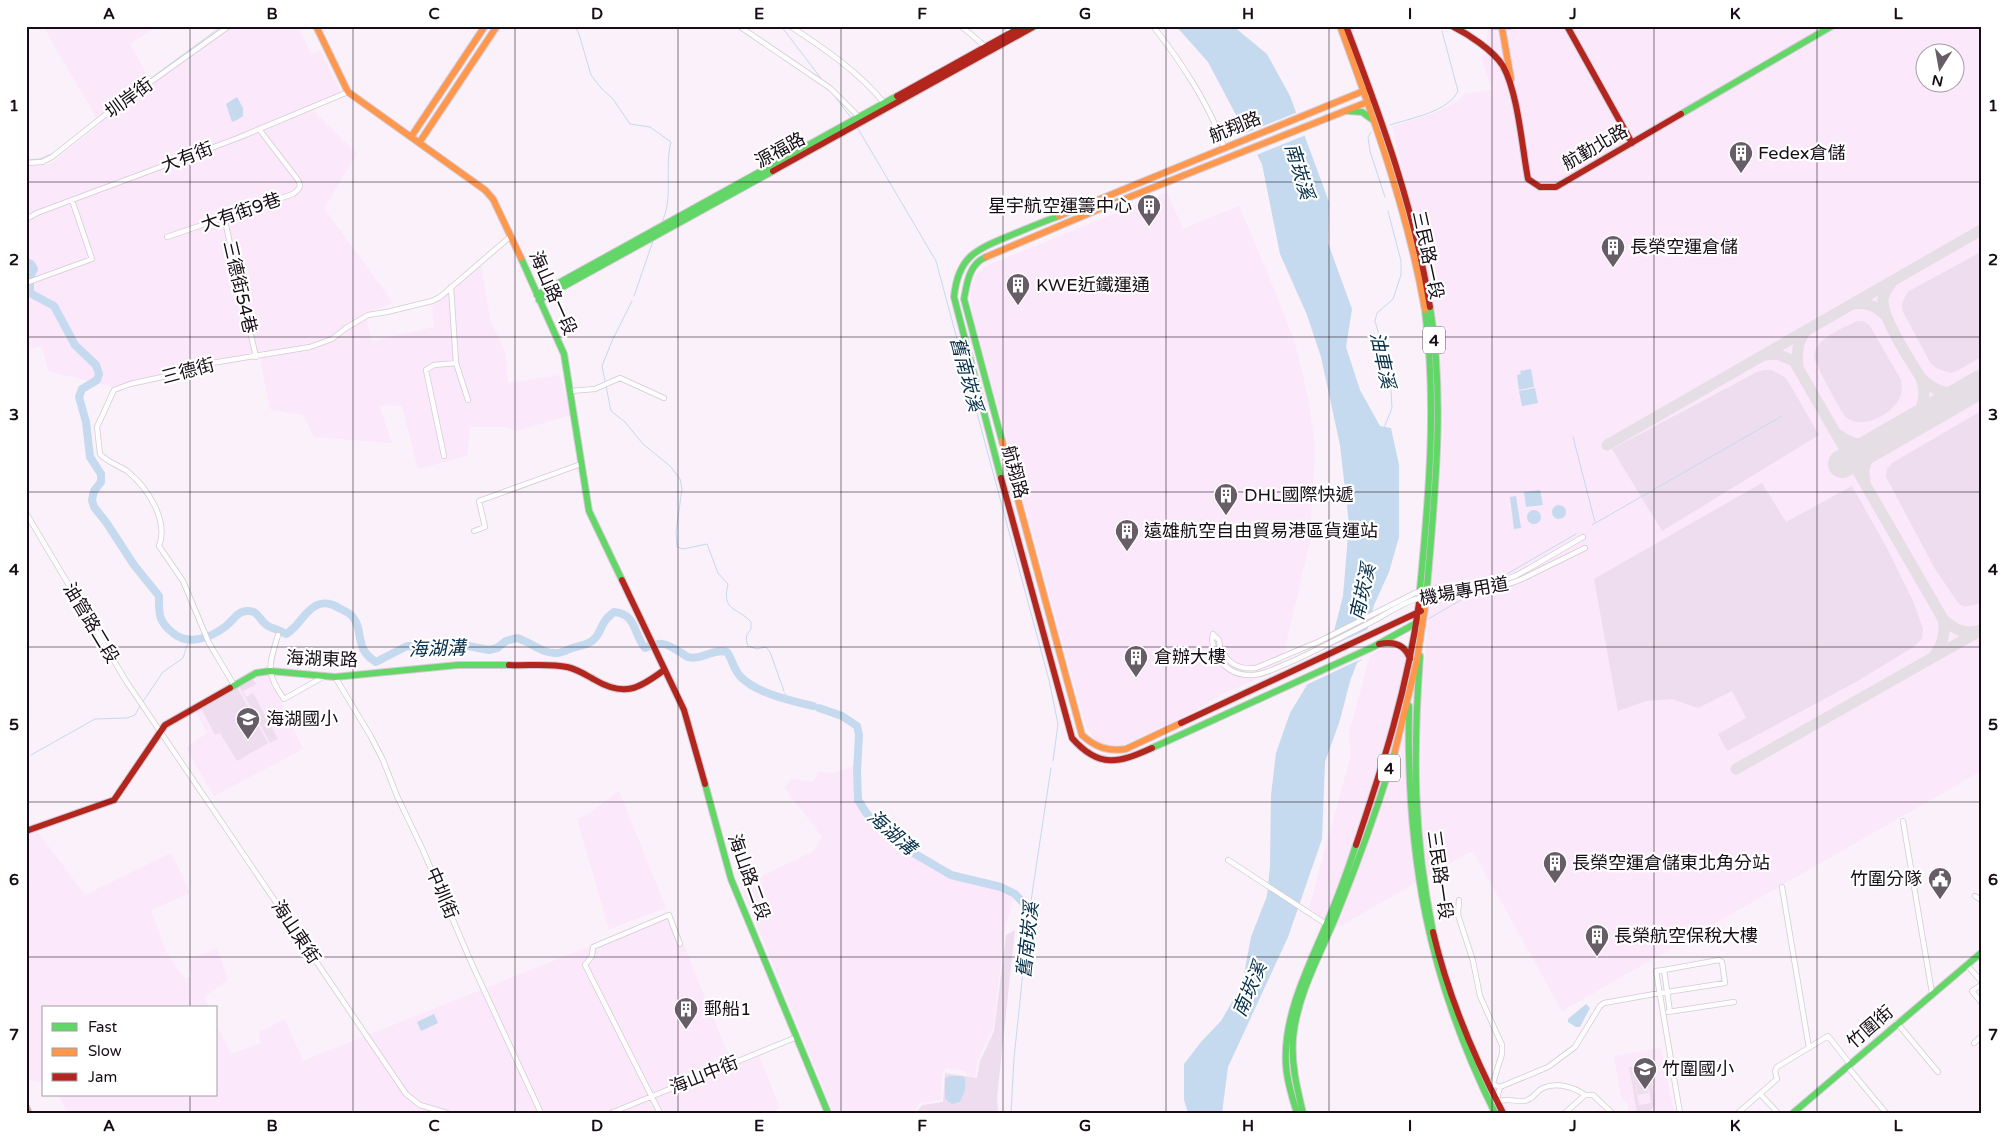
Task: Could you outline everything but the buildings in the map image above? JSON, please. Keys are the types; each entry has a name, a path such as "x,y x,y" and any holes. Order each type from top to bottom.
{"street":[{"name":"圳岸街","path":"29,162 42,162 52,157 110,111 229,26"},
{"name":"海山路一段","path":"316,26 348,92 485,190 493,199 564,354 589,511 652,645"},
{"path":"411,137 485,26"},
{"path":"419,143 497,26"},
{"path":"740,26 817,78 830,88 861,119"},
{"path":"790,26 843,62 886,105"},
{"path":"961,26 987,49"},
{"path":"1004,26 1015,34"},
{"name":"源福路","path":"1015,34 1023,26"},
{"name":"源福路","path":"538,297 987,49 1035,26"},
{"path":"1153,26 1193,83 1226,147"},
{"name":"三民路一段","path":"1340,26 1367,90 1374,100 1406,198 1421,256 1432,320 1437,385 1438,434 1436,483 1424,588 1432,433 1430,352 1419,273 1410,236 1367,102 1367,90 1346,26"},
{"name":"航勤北路","path":"1452,26 1473,37 1502,65 1512,88 1526,172 1532,184 1538,187 1550,188 1556,187 1832,26"},
{"path":"1494,26 1502,28 1509,26"},
{"path":"1567,26 1632,143"},
{"path":"1502,28 1512,88"},
{"name":"航翔路","path":"1367,90 980,248 962,266 957,279 954,297 980,401 1072,738 1085,753 1103,760 1121,761 1272,694 1420,625"},
{"name":"大有街","path":"26,219 259,129 348,92"},
{"name":"航翔路","path":"1374,100 981,259 968,276 964,298 1082,735 1089,742 1101,749 1116,752 1126,749 1421,611"},
{"path":"1342,112 1367,114 1373,120"},
{"name":"大有街9巷","path":"167,238 293,194 299,190 298,180 259,129"},
{"path":"26,284 92,259 72,200"},
{"name":"三德街54巷","path":"224,217 256,357"},
{"name":"三德街","path":"234,685 209,643 186,587 159,546 162,529 158,522 158,511 138,482 120,466 100,454 97,427 114,390 208,367 212,363 256,357 326,342 368,315 405,309 432,301 440,297 511,236"},
{"path":"451,287 456,363 468,400"},
{"path":"444,456 426,370 434,365 456,363"},
{"path":"570,391 595,389 620,378 664,398"},
{"path":"474,531 485,527 479,502 581,464"},
{"name":"油管路二段","path":"26,513 98,636 160,732"},
{"name":"機場專用道","path":"1583,538 1515,576 1492,584 1440,587 1415,593 1320,641 1256,668 1247,669 1231,664 1224,657 1219,640 1213,634 1214,651 1218,659 1230,671 1245,675 1264,673 1325,646 1414,600 1434,594 1498,588 1518,581 1585,548"},
{"name":"三民路一段","path":"1422,602 1416,702 1416,804 1422,871 1433,931 1449,986 1463,1026 1490,1085 1495,1113"},
{"name":"4","path":"1297,1113 1286,1070 1286,1035 1297,993 1326,924 1374,795 1420,625"},
{"name":"4","path":"1303,1113 1292,1070 1292,1040 1295,1020 1302,994 1331,928 1366,840 1382,793 1410,689 1420,625"},
{"path":"278,635 270,671 271,678 284,699 323,677"},
{"path":"1376,645 1387,642 1400,645 1409,654 1410,660"},
{"name":"海山路二段","path":"652,645 684,710 730,879 828,1113"},
{"name":"海湖東路","path":"26,831 114,800 170,720 250,675 270,671 335,677 458,665 565,666 576,668 611,690 618,691 637,688 664,670"},
{"name":"中圳街","path":"335,677 383,760 397,796 471,962 541,1113"},
{"name":"三民路一段","path":"1410,689 1408,719 1409,803 1417,875 1424,916 1444,990 1457,1029 1493,1103 1503,1113"},
{"name":"海山東街","path":"160,732 406,1094 420,1104 447,1113"},
{"path":"1903,821 1932,994"},
{"path":"1228,860 1326,924"},
{"path":"1782,887 1809,1048"},
{"path":"1975,896 1981,900"},
{"path":"1459,900 1458,915 1480,996 1502,1045 1502,1054 1490,1085 1500,1087 1548,1067 1575,1047 1600,1006 1604,1003 1660,993 1725,983 1722,962 1719,960 1656,971 1660,993 1667,1012"},
{"path":"660,1113 585,965 592,956 593,947 669,915 680,944"},
{"name":"竹圍街","path":"1797,1112 1848,1065 1981,954"},
{"path":"1967,965 1981,981"},
{"path":"1664,970 1667,1012 1680,1113"},
{"path":"1981,985 1972,991 1981,1002"},
{"path":"1667,1012 1734,1002"},
{"path":"1897,1023 1938,1072"},
{"path":"1738,1113 1777,1079 1775,1071 1777,1067 1828,1036 1885,1112"},
{"name":"海山中街","path":"611,1113 797,1037"},
{"path":"1974,1043 1981,1037"},
{"path":"1493,1103 1504,1098 1526,1101 1542,1088 1556,1086 1574,1088 1585,1094 1593,1095 1612,1113"},
{"path":"1493,1103 1500,1087"},
{"path":"1566,1113 1585,1094"},
{"path":"1760,1094 1778,1113"},
{"path":"26,1106 29,1113"}],"shaded area":[{"path":"43,26 158,26 130,44 151,83 235,26 285,26 288,28 298,26 311,54 320,50 341,92 309,106 357,154 324,208 393,303 365,313 372,341 434,327 432,306 481,264 490,319 505,352 508,383 560,375 571,415 516,431 507,427 470,427 467,456 418,469 402,406 379,405 392,443 314,437 303,415 270,409 259,353 112,387 48,371 42,346 26,350 27,167 50,164 100,124"},
{"path":"1488,26 1981,26 1981,771 1562,1011 1474,853 1470,852 1331,931 1323,920 1309,908 1351,755 1349,733 1370,656 1382,648 1395,646 1408,659 1407,665 1424,667 1443,434 1439,347 1431,283 1392,127 1437,112 1454,103 1465,94 1492,90 1481,57 1486,55"},
{"path":"1167,192 1183,229 1239,206 1294,340 1303,375 1310,409 1315,450 1311,517 1313,529 1280,669 1220,695 1197,710 1125,744 1109,746 1096,741 1086,727 973,317 970,300 971,287 976,275 986,266"},
{"path":"1981,252 1981,357 1950,373 1931,364 1903,312 1902,304 1909,291"},
{"path":"1857,321 1863,321 1870,326 1901,380 1902,388 1900,397 1889,411 1867,422 1852,421 1846,417 1829,389 1814,358 1815,351 1824,340"},
{"path":"1764,370 1772,370 1786,378 1819,435 1662,531 1612,449"},
{"path":"1981,411 1981,603 1965,607 1959,604 1935,569 1886,477 1887,469 1892,463"},
{"path":"1762,483 1786,522 1852,486 1888,550 1913,601 1923,629 1922,638 1915,646 1856,682 1727,751 1718,734 1746,718 1732,691 1698,708 1672,699 1646,701 1618,711 1594,579"},
{"name":"海湖國小","path":"268,675 303,749 214,796 186,748 207,733 195,711 256,676"},
{"path":"252,678 256,684 243,691 246,697 253,693 278,739 270,743 239,686"},
{"path":"237,687 268,743 237,761 220,733 215,735 201,708"},
{"path":"857,765 858,800 867,814 905,848 951,875 1001,887 1015,894 1005,928 993,1029 977,1062 975,1077 968,1076 966,1071 946,1068 942,1075 941,1100 919,1103 914,1113 833,1113 741,886 814,851 822,837 784,787 792,779 813,782 818,772 834,773"},
{"path":"619,791 666,908 609,929 577,819 586,816"},
{"path":"37,831 85,895 171,853 190,893 151,910 166,952 185,979 192,977 189,960 217,948 228,979 204,997 208,1006 42,1006 42,1083 26,1079 26,835"},
{"path":"671,914 733,1066 759,1056 780,1108 769,1113 67,1113 59,1096 218,1096 218,1028 231,1054 261,1043 259,1032 285,1019 303,1061"},
{"path":"1015,930 997,1097 998,1113 916,1113 922,1105 943,1102 945,1073 977,1078 980,1061 994,1031 1006,935"},
{"name":"竹圍國小","path":"1661,1048 1674,1113 1629,1113 1627,1101 1622,1101 1614,1056"},
{"path":"1641,1065 1650,1071 1655,1104 1649,1113 1637,1113 1629,1067 1633,1069","holes":["1646,1075 1651,1103 1639,1105 1634,1077 1638,1095 1648,1093"]}],"water":[{"name":"南崁溪","path":"1176,26 1233,26 1267,54 1290,96 1329,202 1328,243 1352,309 1346,347 1360,390 1380,426 1391,428 1399,465 1399,537 1389,572 1374,605 1362,650 1350,681 1340,720 1325,762 1322,839 1288,937 1228,1067 1222,1113 1188,1113 1184,1100 1184,1064 1221,1021 1242,985 1251,937 1267,896 1270,866 1271,795 1276,753 1290,713 1330,647 1343,596 1349,524 1340,445 1321,357 1307,315 1280,254 1262,164 1208,62"},
{"path":"237,97 243,108 243,116 232,122 226,104"},
{"path":"1531,369 1534,387 1519,390 1517,375 1521,374 1520,371"},
{"path":"1535,388 1538,403 1522,406 1519,391"},
{"path":"1540,490 1543,505 1526,507 1524,492"},
{"path":"1516,496 1521,528 1514,529 1510,497"},
{"path":"1556,505 1562,505 1566,512 1562,519 1556,519 1552,515 1552,509"},
{"path":"1531,510 1537,510 1541,517 1537,524 1531,524 1527,520 1527,514"},
{"path":"1586,1004 1590,1008 1580,1027 1576,1027 1568,1022 1568,1019"},
{"path":"434,1014 438,1023 421,1031 417,1022"},
{"path":"962,1076 965,1078 965,1090 960,1102 952,1104 945,1099 945,1078"}],"pier":[{"path":"1298,112 1306,135 1254,156 1243,134"},
{"path":"1371,628 1361,659 1302,687 1325,649"}],"waterway":[{"path":"116,104 222,26"},
{"path":"575,26 591,75 613,99 630,124 650,127 671,142 668,162 666,212 662,222"},
{"name":"舊南崁溪","path":"781,26 823,81"},
{"name":"油車溪","path":"1390,125 1438,109 1453,98 1458,91 1442,31"},
{"name":"舊南崁溪","path":"833,94 852,119"},
{"path":"55,152 107,111"},
{"name":"舊南崁溪","path":"857,127 936,261 1049,680 1058,724 1053,761"},
{"name":"油車溪","path":"1371,132 1368,137 1370,151 1385,197"},
{"path":"26,160 40,159 52,154"},
{"name":"油車溪","path":"1384,428 1392,408 1391,391 1383,349 1375,321 1377,313 1393,299 1401,275 1401,261 1388,211"},
{"path":"634,296 653,241"},
{"name":"海湖溝","path":"26,262 31,264 34,269 30,277 30,293 54,306 75,345 96,365 99,374 97,380 82,389 79,397 86,422 90,457 101,474 101,482 94,491 92,500 94,507 134,565 159,596 159,612 164,625 179,637 192,640 207,637 229,624 244,611 254,612 265,624 286,634 312,608 325,603 336,606 352,616 356,622 364,651 376,662 407,646 439,647 458,644 489,650 497,648 506,641 517,638 546,652 557,653 592,641 606,619 614,612 627,616 645,648 659,644 666,645 693,658 722,651 727,652 738,674 747,682 774,696 813,706"},
{"path":"632,301 602,366 611,411 625,422 643,444 670,466 680,479 682,489 676,532 677,547 683,549 707,544 718,573 728,584 726,593 729,604 751,622 751,629 746,637 748,646 757,649 766,647 770,652 784,691"},
{"path":"1592,525 1782,416"},
{"path":"1573,437 1595,522"},
{"path":"1500,578 1576,534"},
{"path":"1428,619 1468,596"},
{"path":"142,703 163,672 183,658 189,640"},
{"path":"1356,663 1361,660"},
{"name":"海湖溝","path":"785,693 787,700"},
{"path":"31,755 95,719 127,718 135,715 140,706"},
{"name":"海湖溝","path":"819,708 842,716 857,726 859,735 858,800 867,814 905,848 951,875 1001,887 1015,894 1030,910"},
{"name":"舊南崁溪","path":"1011,1113 1014,1058 1029,914 1051,768"}],"taxiway":[{"path":"1607,445 1981,230"},
{"path":"1892,282 1886,290 1883,299 1884,307 1897,339 1921,378 1924,393 1918,413 1903,429"},
{"path":"1853,304 1871,305 1885,315"},
{"path":"1798,368 1799,343 1807,330"},
{"path":"1765,355 1777,354 1794,361 1943,619 1965,632 1981,630"},
{"path":"1921,378 1933,387 1945,392 1952,393 1973,389"},
{"path":"1839,435 1844,439 1860,444 1872,444 1883,440"},
{"path":"1865,481 1865,464 1874,449 1882,441"},
{"path":"1935,655 1943,638 1943,619"},
{"path":"1736,769 1976,633"}],"runway":[{"path":"1842,464 1981,384"}],"traffic: fast":[{"path":"1681,114 1832,26"},
{"path":"537,295 897,96"},
{"path":"1348,111 1362,112 1373,120"},
{"path":"539,300 773,171"},
{"path":"1001,478 954,297 956,283 964,264 978,251 997,241 1059,216"},
{"path":"986,257 980,260 972,269 964,299 1002,441"},
{"path":"521,258 564,354 589,511 622,580"},
{"path":"1427,587 1438,412 1435,342 1430,307"},
{"path":"1420,589 1429,484 1431,415 1431,380 1425,310"},
{"path":"1152,748 1373,647 1420,621"},
{"path":"1420,656 1416,727 1416,795 1426,897 1433,932"},
{"path":"230,688 256,673 270,671 335,677 458,665 509,665"},
{"path":"1409,706 1409,761 1412,814 1417,865 1426,915 1453,1014 1472,1063 1495,1113"},
{"path":"1303,1113 1293,1057 1293,1038 1299,1006 1360,855 1395,751"},
{"path":"705,784 731,879 828,1113"},
{"path":"1297,1113 1286,1065 1288,1030 1303,979 1337,898 1356,845"},
{"path":"1793,1113 1981,953"}],"traffic: slow":[{"path":"316,26 348,92 485,190 493,199 521,258"},
{"path":"411,137 485,26"},
{"path":"419,143 497,26"},
{"path":"1340,26 1400,202 1418,273 1425,310"},
{"path":"1494,26 1509,26"},
{"path":"1502,28 1511,79"},
{"path":"1059,216 1366,90"},
{"path":"986,257 1097,210 1370,101"},
{"path":"1002,441 1082,735 1102,748 1113,750 1126,749 1181,723"},
{"path":"1395,751 1417,660 1426,600"},
{"path":"26,1107 29,1113"}],"traffic: jam":[{"path":"897,96 1023,26"},
{"path":"773,171 1035,26"},
{"path":"1346,26 1396,165 1424,271 1430,307"},
{"path":"1452,26 1487,48 1503,66 1516,105 1528,179 1540,187 1556,187 1681,114"},
{"path":"1567,26 1632,143"},
{"path":"1001,478 1072,738 1091,755 1100,759 1119,760 1152,748"},
{"path":"622,580 684,710 705,784"},
{"path":"1356,845 1394,726 1408,665 1419,603"},
{"path":"1181,723 1421,611"},
{"path":"1379,644 1394,643 1402,647 1410,659"},
{"path":"509,665 567,667 605,685 623,689 639,686 664,670"},
{"path":"26,831 114,800 165,725 230,688"},
{"path":"1433,932 1446,979 1462,1025 1503,1113"}],"place":[{"name":"Fedex倉儲","path":"1741,174"},
{"name":"星宇航空運籌中心","path":"1149,227"},
{"name":"長榮空運倉儲","path":"1613,268"},
{"name":"KWE近鐵運通","path":"1018,306"},
{"name":"DHL國際快遞","path":"1226,516"},
{"name":"遠雄航空自由貿易港區貨運站","path":"1127,552"},
{"name":"倉辦大樓","path":"1136,678"},
{"name":"海湖國小","path":"248,740"},
{"name":"長榮空運倉儲東北角分站","path":"1555,884"},
{"name":"竹圍分隊","path":"1940,900"},
{"name":"長榮航空保稅大樓","path":"1597,957"},
{"name":"郵船1","path":"686,1030"},
{"name":"竹圍國小","path":"1645,1090"}]}
